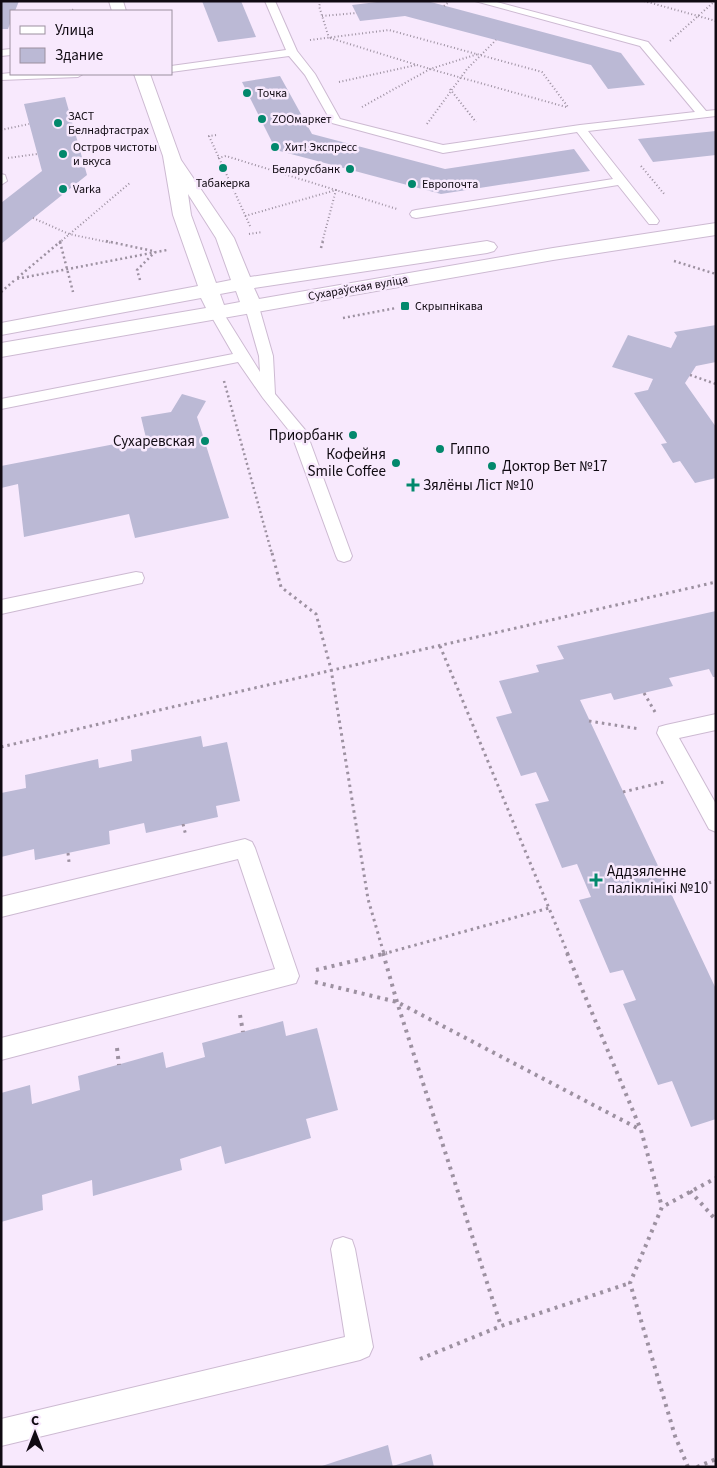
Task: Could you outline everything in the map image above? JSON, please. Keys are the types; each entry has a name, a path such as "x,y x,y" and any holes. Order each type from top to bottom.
{"main road":[{"path":"142,75 172,156 182,215 217,314"},
{"path":"172,156 225,238 252,308"},
{"name":"Сухараўская вуліца","path":"1,329 242,284 716,212"},
{"name":"Сухараўская вуліца","path":"1,350 252,308 553,254 716,229"}],"lane":[{"path":"270,1 292,52 317,87 336,121 415,143 442,149 580,128 716,113"},
{"path":"480,1 644,44 703,114"},
{"path":"526,13 539,2"},
{"path":"172,69 292,52"},
{"path":"1,77 39,75"},
{"path":"580,128 653,221"},
{"path":"416,214 621,180"},
{"path":"252,308 266,356 268,395"},
{"path":"217,314 242,357 268,395 298,431 344,556"},
{"path":"1,404 242,357"},
{"path":"1,607 136,578"},
{"path":"716,722 666,733 716,823"},
{"path":"1,907 245,848 288,976 1,1050"},
{"path":"1,1433 360,1347 343,1249"}],"path":[{"path":"321,1 319,6 329,38"},
{"path":"444,6 450,1"},
{"path":"644,1 716,21"},
{"path":"655,55 715,1"},
{"path":"322,16 357,13"},
{"path":"329,38 389,30 542,72 568,107 580,128"},
{"path":"329,38 430,69 568,107"},
{"path":"415,143 459,77 479,54 496,40"},
{"path":"336,121 430,69 479,54"},
{"path":"317,87 417,65"},
{"path":"450,89 490,142"},
{"path":"1,130 29,124"},
{"path":"216,135 209,136 250,226"},
{"path":"1,160 37,154"},
{"path":"218,158 226,156 416,214"},
{"path":"1,292 131,182"},
{"path":"245,216 336,190"},
{"path":"321,250 336,190"},
{"path":"33,218 69,234 156,252"},
{"path":"60,242 73,293"},
{"path":"16,279 156,252"},
{"path":"142,288 137,270 156,252"},
{"path":"673,260 716,274"},
{"path":"343,318 363,314"},
{"path":"218,361 281,587 316,614 331,669 368,898 397,1002 501,1326"},
{"path":"690,375 716,384"},
{"path":"1,747 331,669 440,646 716,582"},
{"path":"440,646 641,1130 662,1207"},
{"path":"590,721 666,733"},
{"path":"623,792 690,777"},
{"path":"670,893 716,882"},
{"path":"288,976 383,954 549,908"},
{"path":"288,976 397,1002 641,1130"},
{"path":"688,1467 675,1436 630,1283 662,1207 716,1178"},
{"path":"690,1191 716,1220"},
{"path":"420,1359 501,1326 630,1283"},
{"path":"697,1467 716,1459"}],"building":[{"path":"1,1 19,1 15,10 10,10 8,29 1,29"},
{"path":"202,1 241,1 256,37 218,42"},
{"path":"385,1 427,1 621,53 645,85 608,89 591,65 405,16 360,21 352,5"},
{"path":"280,76 312,134 445,169 574,149 590,171 441,194 276,150 242,82"},
{"path":"65,97 87,175 1,244 1,203 42,171 24,104"},
{"path":"716,131 716,155 653,162 638,139"},
{"path":"716,325 716,362 696,366 685,383 716,427 716,478 695,483 680,461 673,463 661,444 667,443 634,393 648,390 653,379 612,367 628,335 671,348 677,336 674,332"},
{"path":"182,394 206,401 197,417 229,518 135,538 129,514 24,537 18,484 1,488 1,466 146,438 141,417 171,412"},
{"path":"716,611 716,677 713,677 709,669 669,678 673,686 614,700 611,693 580,700 716,989 716,1119 691,1127 672,1081 658,1085 623,1004 636,1000 623,970 610,973 579,900 591,897 577,864 562,868 535,804 549,801 536,772 521,776 496,717 512,713 499,681 539,672 536,665 564,659 557,646"},
{"path":"201,736 203,747 227,742 240,801 216,806 218,817 146,833 144,823 109,831 110,844 35,860 34,849 1,857 1,793 26,788 25,775 98,759 99,768 132,761 131,750"},
{"path":"283,1021 286,1036 317,1028 338,1110 306,1119 311,1138 225,1164 221,1146 180,1159 182,1170 93,1196 92,1180 42,1195 43,1210 1,1222 1,1093 30,1085 32,1104 80,1090 78,1076 163,1052 166,1068 205,1057 202,1043"},
{"path":"388,1445 393,1467 319,1467 337,1461"},
{"path":"431,1454 434,1467 393,1467 393,1466"}],"place":[{"name":"Точка","path":"247,93"},
{"name":"ZOOмаркет","path":"262,119"},
{"name":"ЗАСТ Белнафтастрах","path":"58,123"},
{"name":"Хит! Экспресс","path":"275,147"},
{"name":"Остров чистоты и вкуса","path":"63,154"},
{"name":"Табакерка","path":"223,168"},
{"name":"Беларусбанк","path":"350,169"},
{"name":"Европочта","path":"412,184"},
{"name":"Varka","path":"63,189"},
{"name":"Скрыпнікава","path":"405,306"},
{"name":"Приорбанк","path":"353,435"},
{"name":"Сухаревская","path":"205,441"},
{"name":"Гиппо","path":"440,449"},
{"name":"Кофейня Smile Coffee","path":"396,463"},
{"name":"Доктор Вет №17","path":"492,466"},
{"name":"Зялёны Ліст №10","path":"413,485"},
{"name":"Аддзяленне паліклінікі №10","path":"596,880"}]}
